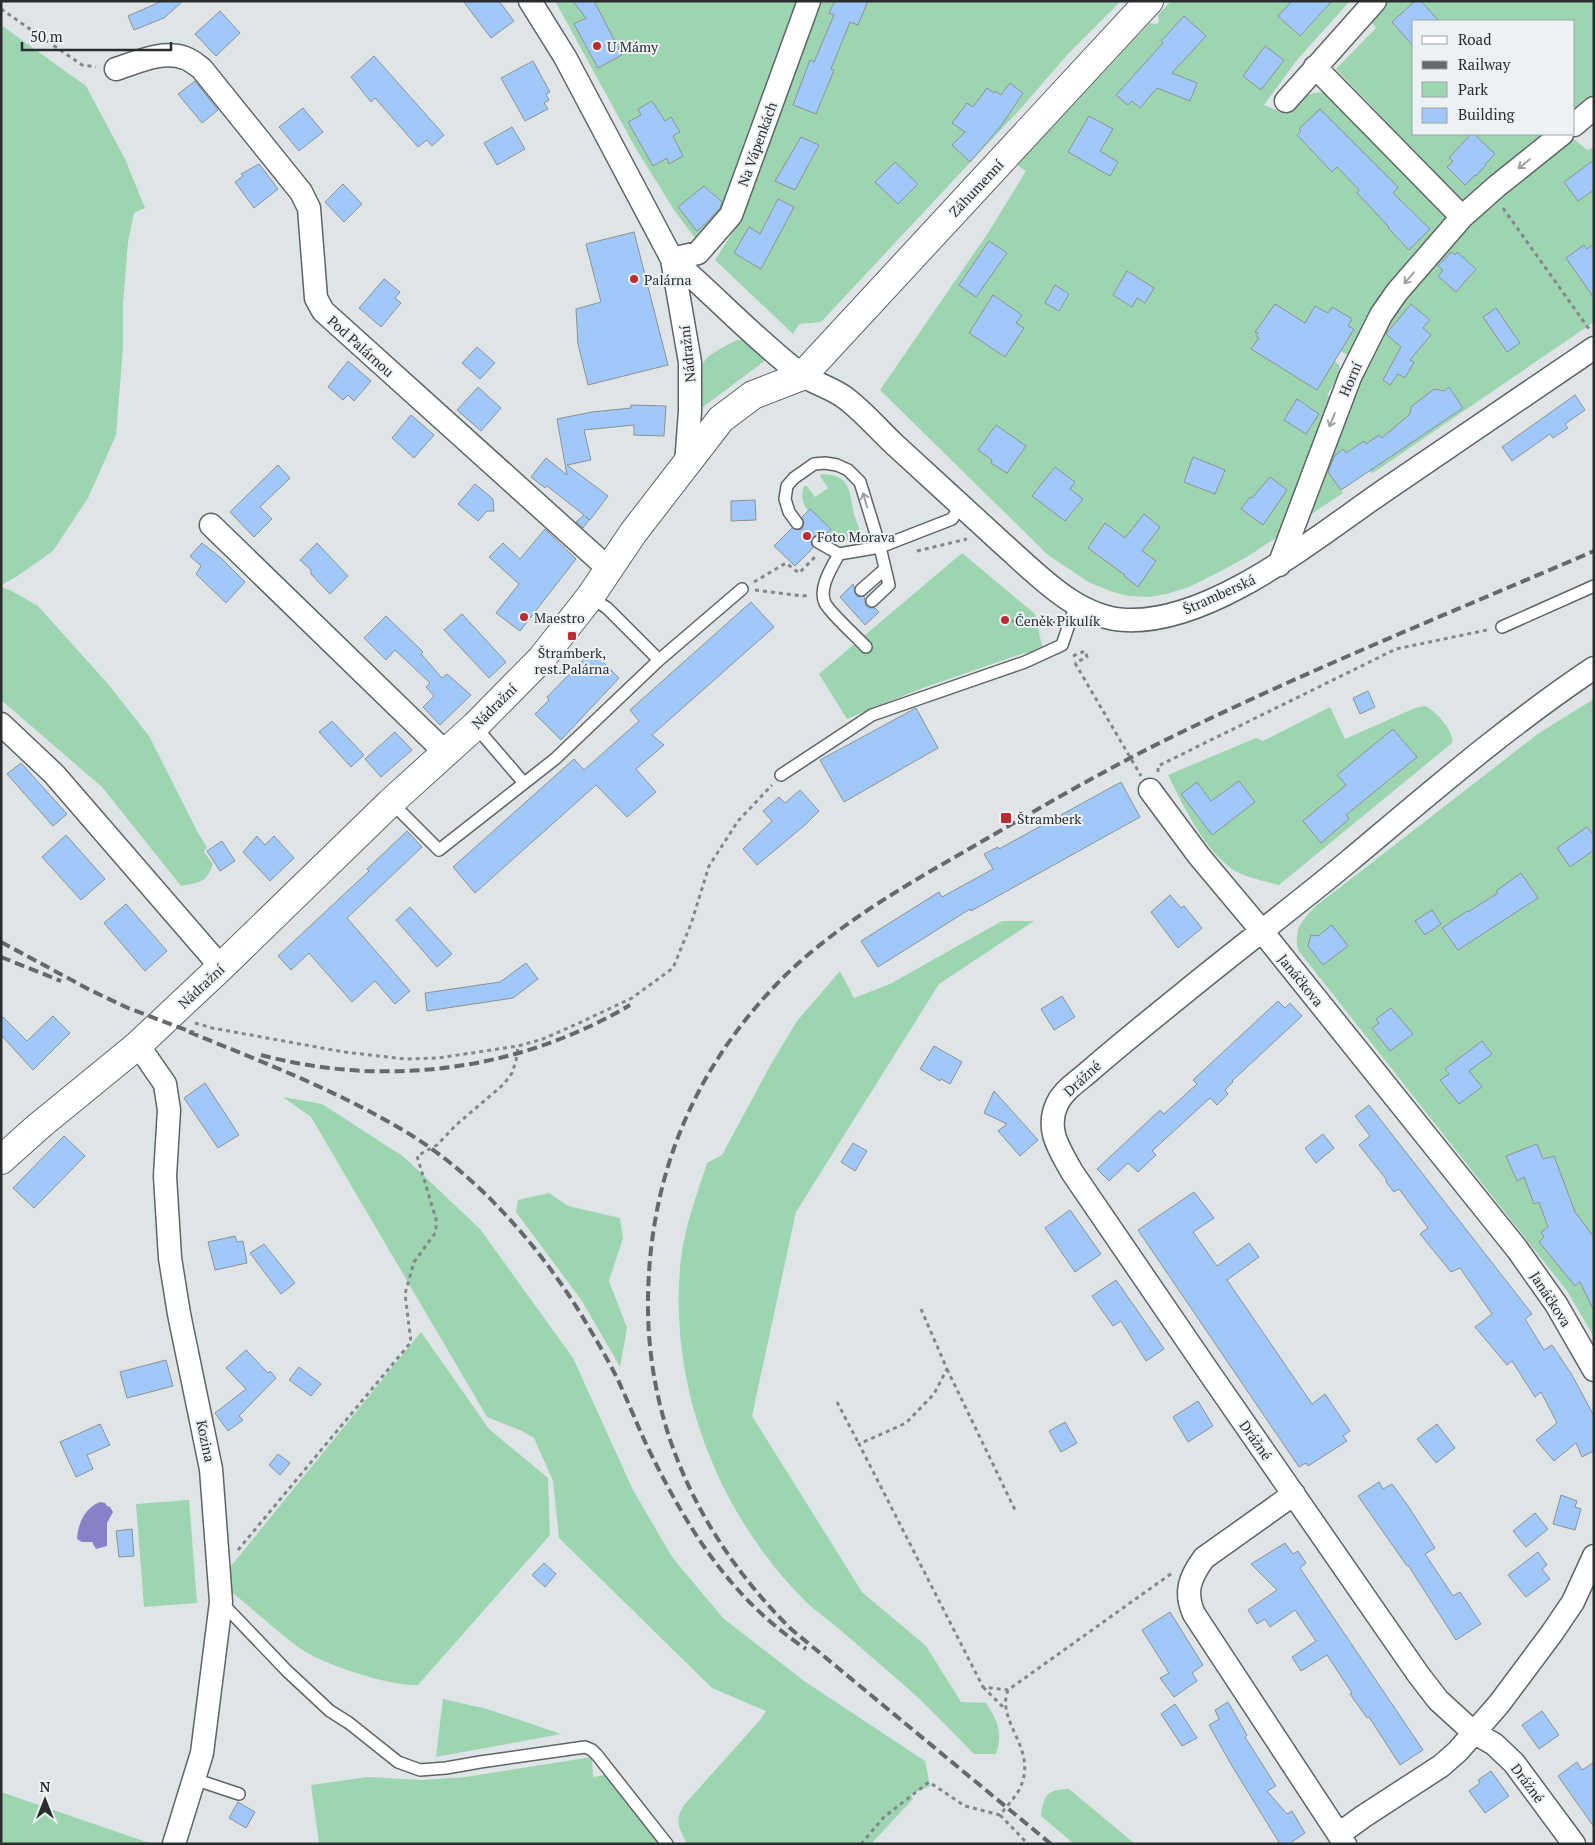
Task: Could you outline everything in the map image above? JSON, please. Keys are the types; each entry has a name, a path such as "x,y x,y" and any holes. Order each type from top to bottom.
{"main road":[{"name":"Záhumenní","path":"802,376 1149,1"},
{"path":"686,464 721,419 739,404 753,395 802,376"},
{"name":"Nádražní","path":"175,1021 221,967 391,802 446,754 542,658 590,597 633,533 686,464"},
{"path":"1,1160 39,1126 138,1045 175,1021"}],"street":[{"name":"Nádražní","path":"530,1 564,57 672,259 690,362 690,411 686,464"},
{"name":"Na Vápenkách","path":"672,259 698,253 731,215 808,1"},
{"path":"1286,101 1375,1"},
{"name":"Pod Palárnou","path":"116,69 149,58 171,55 186,58 202,69 301,192 309,208 316,298 323,311 609,569"},
{"path":"1315,67 1462,217"},
{"path":"1575,124 1594,108"},
{"name":"Horní","path":"1279,564 1350,376 1381,315 1397,292 1462,217 1561,135"},
{"name":"Nádražní","path":"672,259 802,376"},
{"name":"Štramberská","path":"802,376 844,397 1029,567 1072,613 1092,612 1124,620 1163,617 1183,611 1220,596 1279,564 1591,339"},
{"path":"211,525 446,754"},
{"path":"1148,786 1199,856 1261,930 1319,886 1518,721 1594,668"},
{"path":"1,724 54,774 221,967"},
{"name":"Janáčkova","path":"1261,930 1517,1249 1556,1304 1594,1370"},
{"name":"Drážné","path":"1261,930 1070,1087 1056,1105 1052,1126 1054,1140 1072,1172 1428,1687 1438,1700 1473,1732 1494,1744 1514,1763 1574,1844"},
{"name":"Kozina","path":"138,1045 165,1084 168,1110 165,1176 170,1258 179,1314 212,1470 220,1602 202,1753 174,1844"},
{"path":"1294,1494 1204,1558 1193,1573 1189,1588 1189,1603 1194,1614 1342,1839 1364,1816 1441,1766 1458,1751 1499,1704 1557,1625 1573,1602 1594,1556"}],"lane":[{"path":"797,523 789,512 785,499 787,486 794,478 814,464 837,465 848,470 860,482 880,547 889,585 872,601"},
{"path":"821,544 839,554 880,547 952,519 961,505"},
{"path":"839,554 830,570 824,590 825,604 866,647"},
{"path":"861,590 885,569"},
{"path":"1502,627 1594,586"},
{"path":"391,802 439,850 555,759 659,660 742,589"},
{"path":"590,597 608,608 659,660"},
{"path":"781,775 872,715 1025,662 1062,645 1072,613"},
{"path":"475,726 524,783"},
{"path":"220,1602 287,1671 330,1711 349,1722 398,1762 420,1770 446,1768 585,1747 597,1755 668,1844"},
{"path":"194,1779 239,1794"}],"path":[{"path":"1,9 82,65 116,69"},
{"path":"1491,191 1591,339"},
{"path":"742,589 786,563 800,573 821,544"},
{"path":"742,589 803,596 824,590"},
{"path":"1008,621 1072,613"},
{"path":"1070,657 1085,650 1087,656 1075,663 1148,786 1156,785 1158,766 1396,649 1502,627"},
{"path":"175,1021 344,1052 405,1059 438,1058 518,1046 543,1039 632,998 673,968 691,924 709,866 738,821 781,775"},
{"path":"218,1574 411,1342 405,1294 414,1262 436,1232 436,1219 417,1156 437,1145 456,1125 504,1084 514,1067 518,1046"},
{"path":"921,1309 947,1369 1016,1512"},
{"path":"859,1444 906,1423 934,1394 947,1369"},
{"path":"837,1402 982,1687 1006,1710"},
{"path":"1000,1815 1019,1790 1024,1773 1024,1756 1006,1710 1005,1700 1008,1690 1191,1560 1204,1558"},
{"path":"982,1687 1008,1690"},
{"path":"861,1844 884,1818 929,1782 965,1806 1000,1815 1028,1844"}],"green space":[{"path":"555,1 802,1 727,214 695,238 674,210 635,147"},
{"path":"819,1 1121,1 1067,55 1023,106 821,322 799,324 793,334 715,260 743,216"},
{"path":"1171,1 1350,1 1297,60 1264,105 1285,114 1307,95 1325,93 1443,212 1445,219 1349,356 1310,333 1305,342 1335,361 1341,371 1327,395 1331,397 1283,533 1247,557 1189,587 1149,597 1129,596 1090,583 1048,555 880,390 988,233 1026,171 1017,165 1150,23 1157,24 1159,21 1158,15"},
{"path":"1389,1 1594,1 1594,100 1575,115 1575,20 1412,20 1412,135 1550,135 1467,206 1336,69 1376,28 1371,21"},
{"path":"1,25 86,86 125,159 145,208 134,213 128,242 123,303 123,347 116,435 88,498 53,551 16,577 1,585"},
{"path":"1570,136 1587,150 1594,147 1594,322 1373,473 1369,471 1341,490 1343,493 1304,519 1379,331 1465,225"},
{"path":"737,340 743,340 764,356 766,360 703,407 700,399 699,377 704,362 713,353"},
{"path":"821,474 838,477 847,485 859,529 859,537 844,540 834,536 810,514 804,504 802,492 804,486 807,486 815,497 828,488 820,476"},
{"path":"962,553 1035,614 1043,651 1024,653 920,689 847,719 819,674"},
{"path":"1,587 38,606 108,684 149,736 207,847 204,852 213,864 205,879 197,883 181,886 102,787 1,700"},
{"path":"1594,699 1594,1337 1567,1291 1298,950 1297,936 1300,925 1316,906 1539,733"},
{"path":"1424,706 1433,711 1443,721 1450,733 1452,743 1279,885 1238,873 1218,857 1194,824 1168,775 1256,738 1263,741 1330,707 1345,739 1415,708"},
{"path":"1002,921 1034,921 939,984 796,1212 752,1416 862,1592 926,1646 961,1702 986,1703 998,1727 998,1747 996,1754 974,1754 913,1693 806,1602 775,1567 747,1528 724,1487 705,1444 691,1399 682,1352 679,1305 681,1258 685,1234 707,1163 722,1155 771,1064 797,1021 840,971 854,998 890,984"},
{"path":"283,1097 322,1104 404,1157 480,1229 573,1358 633,1490 672,1557 723,1618 804,1681 925,1761 930,1786 911,1794 913,1799 871,1844 687,1844 678,1820 684,1805 766,1711 712,1688 559,1538 553,1481 534,1438 487,1417 311,1117"},
{"path":"549,1193 568,1206 620,1218 623,1238 609,1281 627,1328 620,1367 582,1301 516,1212 518,1200"},
{"path":"421,1332 489,1429 548,1478 550,1535 418,1685 406,1685 340,1668 311,1655 283,1635 229,1590 231,1566"},
{"path":"189,1500 197,1603 144,1607 136,1504"},
{"path":"443,1699 487,1709 561,1734 436,1757"},
{"path":"592,1757 593,1777 605,1775 612,1781 660,1844 319,1844 311,1785 368,1777 422,1780 465,1777"},
{"path":"1069,1789 1135,1844 1074,1844 1041,1816 1045,1798 1051,1792"},
{"path":"1,1792 152,1844 1,1844"}],"shaded area":[{"path":"100,1502 105,1503 113,1512 107,1523 107,1546 96,1549 92,1542 82,1542 77,1539 79,1527 86,1512"}],"building":[{"path":"162,1 183,1 164,18 134,30 128,16"},
{"path":"463,1 499,1 514,21 491,38"},
{"path":"573,1 594,1 622,55 598,68 574,24 586,18"},
{"path":"835,1 868,1 858,25 850,22 831,69 834,70 816,114 793,105 810,60 814,62 834,15 829,13"},
{"path":"1292,1 1332,1 1300,36 1278,16"},
{"path":"1415,1 1421,1 1438,20 1412,20 1412,45 1392,22"},
{"path":"220,11 240,33 216,56 195,34"},
{"path":"1184,16 1206,36 1172,73 1197,83 1190,101 1157,88 1140,108 1132,101 1128,105 1116,95 1163,43 1161,41"},
{"path":"1265,46 1284,60 1261,90 1243,76"},
{"path":"374,56 444,135 432,146 427,140 418,147 375,98 371,102 351,77"},
{"path":"533,61 550,92 546,94 549,100 544,103 548,109 525,121 501,78"},
{"path":"195,81 218,110 202,123 178,94"},
{"path":"1010,83 1023,93 1001,126 970,162 952,145 965,132 952,123 967,103 973,107 987,88 1001,95"},
{"path":"652,101 665,121 671,117 680,132 673,136 683,156 669,164 667,158 653,166 628,122 641,115 638,109"},
{"path":"303,108 323,132 299,151 279,127"},
{"path":"1320,109 1398,187 1393,193 1430,229 1409,250 1357,193 1359,190 1337,167 1332,172 1297,135 1301,131 1299,129"},
{"path":"1089,116 1113,129 1100,151 1118,162 1110,176 1068,152"},
{"path":"512,127 525,149 497,165 484,143"},
{"path":"1470,135 1475,135 1495,154 1476,176 1465,185 1447,167 1453,161 1449,158"},
{"path":"801,137 819,145 795,190 775,181"},
{"path":"1594,160 1594,190 1578,201 1564,182"},
{"path":"895,162 918,184 898,204 875,182"},
{"path":"259,164 278,189 254,208 235,182 243,176 241,174"},
{"path":"343,184 362,204 344,222 325,202"},
{"path":"704,186 722,202 720,208 697,231 678,207"},
{"path":"778,199 794,207 761,269 734,253 749,227 760,234"},
{"path":"634,232 668,365 588,385 578,344 576,309 601,302 586,244"},
{"path":"989,241 1007,253 976,297 959,285"},
{"path":"1594,244 1594,298 1566,258 1584,245 1587,249"},
{"path":"1451,252 1455,255 1457,252 1476,269 1456,292 1438,276 1443,270 1438,266"},
{"path":"1127,271 1154,288 1145,303 1137,298 1132,307 1113,295"},
{"path":"384,279 400,292 395,298 401,303 381,327 359,308"},
{"path":"1055,285 1069,294 1059,311 1045,303"},
{"path":"993,295 1022,315 1016,323 1024,328 1005,357 969,333"},
{"path":"1275,304 1305,323 1315,306 1328,313 1332,307 1352,319 1348,326 1354,329 1317,390 1251,349 1259,338 1256,336 1258,333 1255,332"},
{"path":"1411,304 1430,320 1423,328 1431,335 1410,360 1414,362 1405,378 1398,374 1390,385 1383,380 1401,347 1386,334"},
{"path":"1496,308 1520,343 1507,352 1483,317"},
{"path":"477,347 495,363 480,379 462,363"},
{"path":"348,361 371,381 354,401 348,395 343,400 328,387"},
{"path":"478,387 501,408 481,431 457,410"},
{"path":"1449,387 1463,408 1341,490 1328,472 1335,455 1343,449 1346,453 1364,441 1366,444 1379,435 1382,438 1410,414 1411,407 1434,389 1444,391"},
{"path":"1575,395 1585,410 1565,424 1568,428 1553,438 1550,434 1512,461 1502,447"},
{"path":"1297,399 1319,414 1306,434 1284,420"},
{"path":"631,405 666,406 664,436 634,435 634,425 584,430 591,460 567,465 608,496 590,520 585,516 589,520 583,528 576,522 584,515 547,486 545,488 531,477 546,458 567,475 557,419 592,412 631,408"},
{"path":"411,415 434,435 414,458 392,438"},
{"path":"996,425 1026,446 1007,473 991,463 992,460 978,450"},
{"path":"1193,457 1225,470 1215,494 1184,482"},
{"path":"278,465 290,478 260,507 272,519 254,537 230,512"},
{"path":"1055,467 1075,482 1070,489 1083,499 1065,521 1032,496"},
{"path":"1270,477 1287,490 1263,525 1241,509"},
{"path":"475,484 493,499 494,511 487,511 478,521 458,504"},
{"path":"755,500 756,520 731,521 731,501"},
{"path":"810,509 831,529 824,537 817,535 812,538 813,548 795,566 774,546 792,528 802,529 804,523 802,517"},
{"path":"1144,514 1160,527 1142,551 1156,561 1138,587 1088,548 1105,523 1125,538"},
{"path":"545,529 576,559 520,631 496,613 519,584 489,557 503,543 520,559"},
{"path":"202,543 221,558 245,582 226,603 196,574 201,566 190,556"},
{"path":"317,543 348,576 330,594 311,574 311,570 300,560"},
{"path":"853,584 856,595 859,597 864,596 866,606 875,608 879,612 865,625 840,597"},
{"path":"751,602 774,627 652,735 664,745 636,769 656,792 627,817 596,785 475,893 453,867 574,759 584,770 639,721 630,710"},
{"path":"462,614 506,662 489,678 444,630"},
{"path":"386,616 423,652 421,654 442,678 447,674 471,695 440,725 423,707 434,696 426,687 430,683 395,650 386,660 364,638"},
{"path":"592,651 619,678 561,740 535,714 549,700 547,697"},
{"path":"1368,691 1375,707 1360,714 1353,698"},
{"path":"916,708 938,748 844,802 820,760"},
{"path":"332,721 364,755 351,767 319,732"},
{"path":"1393,729 1417,757 1346,815 1349,819 1321,843 1303,821 1346,785 1337,775"},
{"path":"395,732 412,750 381,777 365,759"},
{"path":"21,763 67,814 53,826 7,774"},
{"path":"1239,781 1255,802 1212,835 1181,794 1197,782 1211,801"},
{"path":"1121,782 1140,817 971,911 970,909 878,967 861,941 939,892 942,897 993,869 984,854 998,847 999,849"},
{"path":"800,790 819,811 757,865 743,849 772,821 763,811 779,797 785,803"},
{"path":"1587,827 1594,836 1594,850 1570,867 1557,848"},
{"path":"407,831 422,847 347,918 410,991 395,1004 375,981 352,1002 309,953 291,970 278,956 369,871 367,869"},
{"path":"66,835 105,879 81,900 42,857"},
{"path":"257,836 265,845 274,836 294,858 270,881 243,852"},
{"path":"222,841 235,861 220,871 207,851"},
{"path":"1521,873 1538,898 1458,950 1442,928 1498,893 1496,891"},
{"path":"1170,895 1181,908 1184,906 1202,928 1178,948 1151,912"},
{"path":"126,904 167,951 145,971 104,923"},
{"path":"410,907 452,954 437,967 396,920"},
{"path":"1432,910 1441,924 1425,935 1415,921"},
{"path":"1332,925 1348,946 1323,965 1308,946 1311,935 1318,936"},
{"path":"526,963 538,979 513,998 427,1011 425,993 500,982"},
{"path":"1062,996 1075,1017 1054,1030 1041,1009"},
{"path":"1278,1001 1285,1008 1290,1003 1302,1016 1232,1081 1225,1090 1228,1094 1217,1105 1210,1098 1152,1151 1156,1155 1138,1172 1128,1163 1109,1181 1097,1169 1160,1110 1164,1114 1197,1084 1193,1080"},
{"path":"1391,1008 1413,1034 1390,1051 1372,1028 1379,1023 1376,1019"},
{"path":"53,1016 70,1033 33,1070 1,1035 1,1019 3,1017 27,1041"},
{"path":"1482,1041 1492,1054 1469,1071 1482,1087 1459,1104 1440,1080 1449,1074 1445,1069"},
{"path":"934,1046 962,1062 950,1084 941,1079 940,1081 920,1069"},
{"path":"205,1083 239,1135 218,1148 184,1098"},
{"path":"994,1091 1038,1140 1020,1156 998,1131 1007,1124 984,1113"},
{"path":"1369,1105 1532,1314 1525,1319 1544,1350 1552,1345 1572,1375 1594,1416 1594,1451 1582,1457 1576,1443 1554,1461 1536,1440 1557,1423 1541,1392 1535,1397 1512,1361 1507,1365 1475,1327 1492,1314 1460,1268 1451,1272 1420,1234 1428,1228 1399,1189 1394,1192 1359,1145 1370,1136 1355,1116"},
{"path":"1323,1134 1334,1148 1316,1163 1305,1148"},
{"path":"64,1136 85,1156 34,1208 13,1188"},
{"path":"853,1143 867,1151 855,1171 841,1162"},
{"path":"1537,1144 1543,1159 1554,1156 1575,1212 1594,1237 1594,1311 1580,1282 1575,1286 1539,1242 1544,1237 1541,1232 1548,1227 1539,1202 1534,1204 1524,1177 1517,1181 1506,1156"},
{"path":"1194,1192 1214,1218 1193,1232 1217,1266 1249,1243 1259,1257 1227,1280 1312,1404 1325,1394 1350,1431 1343,1436 1347,1441 1308,1466 1306,1463 1299,1467 1138,1230"},
{"path":"1070,1210 1101,1254 1075,1272 1045,1228"},
{"path":"235,1236 237,1242 243,1241 247,1263 215,1270 208,1242"},
{"path":"264,1244 295,1283 281,1294 250,1253"},
{"path":"1116,1280 1164,1349 1146,1361 1121,1321 1113,1326 1092,1296"},
{"path":"246,1350 268,1373 270,1371 276,1378 239,1416 243,1420 228,1431 215,1413 246,1389 226,1368"},
{"path":"166,1360 173,1386 127,1398 120,1372"},
{"path":"299,1367 321,1384 311,1396 289,1380"},
{"path":"1198,1401 1213,1426 1188,1442 1173,1417"},
{"path":"1065,1422 1077,1443 1061,1452 1049,1431"},
{"path":"100,1424 110,1445 87,1455 93,1469 76,1477 60,1442"},
{"path":"1437,1424 1455,1448 1436,1463 1417,1439"},
{"path":"278,1454 290,1463 280,1475 269,1465"},
{"path":"1379,1482 1383,1489 1392,1484 1408,1506 1435,1548 1425,1554 1453,1596 1460,1592 1481,1624 1456,1640 1408,1565 1358,1496"},
{"path":"1561,1495 1577,1501 1575,1507 1581,1509 1575,1530 1553,1524"},
{"path":"1535,1513 1548,1529 1526,1547 1513,1531"},
{"path":"132,1529 134,1556 119,1557 116,1531"},
{"path":"1285,1543 1293,1554 1298,1551 1306,1563 1300,1568 1423,1750 1400,1765 1369,1717 1367,1718 1350,1694 1352,1693 1327,1655 1301,1671 1292,1657 1316,1641 1295,1610 1270,1627 1265,1619 1257,1624 1248,1610 1277,1590 1251,1564"},
{"path":"1538,1552 1547,1565 1542,1569 1550,1579 1526,1597 1508,1575"},
{"path":"544,1563 556,1574 545,1587 532,1575"},
{"path":"1170,1612 1203,1665 1192,1673 1197,1681 1174,1697 1160,1678 1169,1673 1142,1630"},
{"path":"1228,1702 1247,1735 1245,1737 1276,1786 1267,1791 1287,1814 1292,1811 1305,1833 1289,1844 1280,1844 1209,1725 1219,1719 1215,1710"},
{"path":"1175,1704 1197,1738 1182,1746 1161,1714"},
{"path":"1542,1711 1559,1735 1539,1749 1522,1725"},
{"path":"1577,1762 1582,1770 1594,1762 1594,1827 1558,1776"},
{"path":"1491,1771 1509,1796 1485,1813 1469,1791 1480,1783 1478,1780"},
{"path":"238,1802 255,1812 246,1828 229,1818"}],"railway":[{"path":"1051,1844 791,1629 760,1595 732,1559 707,1521 686,1481 670,1440 658,1396 651,1351 648,1305 650,1260 656,1217 665,1175 679,1135 696,1096 718,1059 743,1023 772,989 795,967 844,926 871,908 953,858 1082,784 1184,731 1336,661 1594,551"},
{"path":"1,942 90,990 128,1008 194,1033"},
{"path":"1,957 61,981"},
{"path":"261,1055 308,1065 355,1070 403,1071 450,1067 497,1059 543,1045 587,1027 630,1005"},
{"path":"189,1032 302,1079 357,1105 411,1135 437,1153 463,1173 487,1196 510,1220 553,1272 592,1332 614,1371 663,1478 678,1506 713,1559 755,1607 779,1629 806,1649"}],"place":[{"name":"U Mámy","path":"597,46"},
{"name":"Palárna","path":"634,279"},
{"name":"Foto Morava","path":"807,536"},
{"name":"Maestro","path":"524,617"},
{"name":"Čeněk Pikulík","path":"1005,620"},
{"name":"Štramberk, rest.Palárna","path":"572,636"},
{"name":"Štramberk","path":"1006,818"}]}
